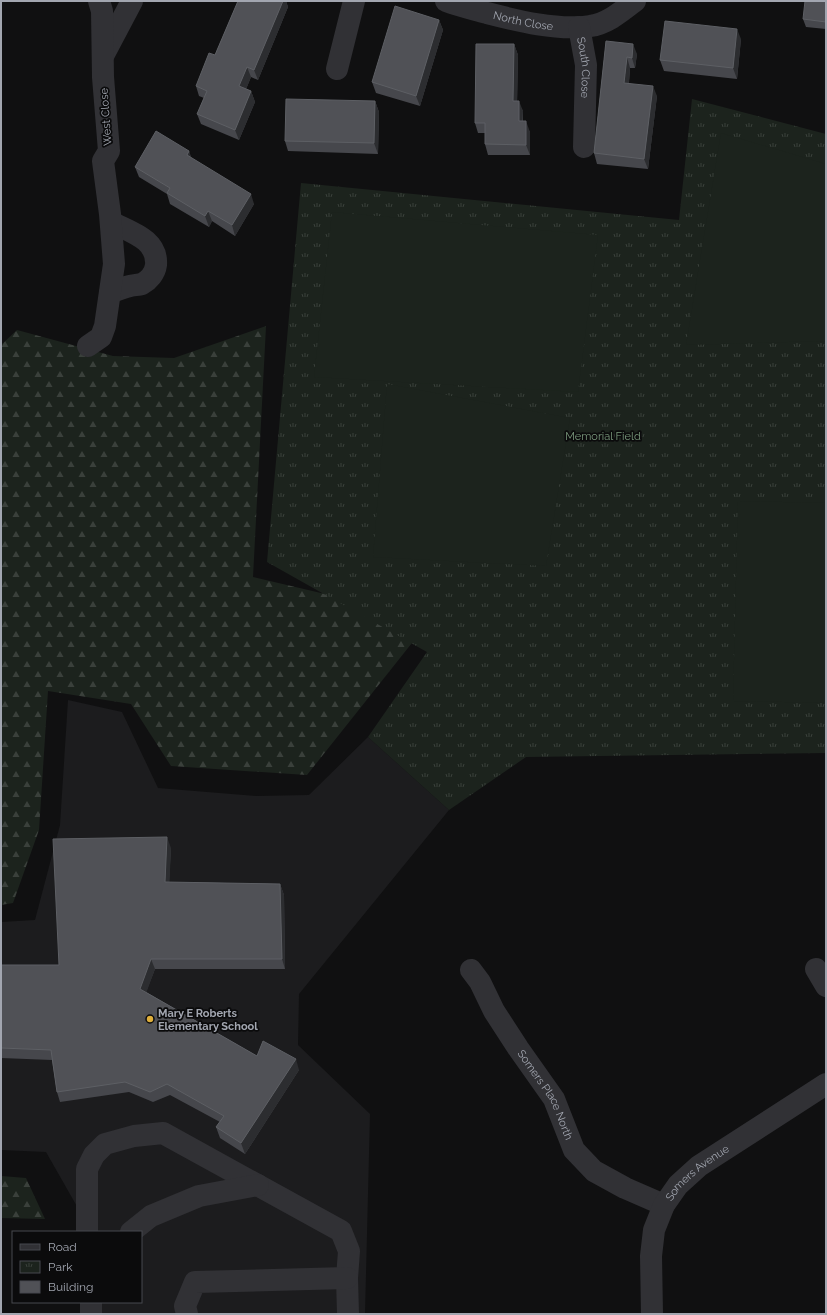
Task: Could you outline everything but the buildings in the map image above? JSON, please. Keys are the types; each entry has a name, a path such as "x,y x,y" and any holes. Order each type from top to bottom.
{"street":[{"name":"West Close","path":"88,346 101,337 105,326 114,264 111,222 103,161 109,151 103,57 102,11 99,1"},
{"path":"103,57 132,1"},
{"path":"337,69 354,1"},
{"name":"North Close","path":"446,1 517,20 558,26 579,27"},
{"name":"South Close","path":"584,147 586,65 579,27 591,26 607,20 635,1"},
{"path":"110,293 129,286 141,284 149,279 155,270 156,258 153,247 145,239 111,222"},
{"name":"Somers Place North","path":"471,970 480,982 498,1017 554,1099 574,1150 594,1171 625,1188 664,1204"},
{"name":"Somers Avenue","path":"652,1314 651,1256 654,1230 664,1204 678,1185 699,1166 826,1084"},
{"path":"87,1228 87,1169 94,1155 105,1144 134,1136 163,1133 341,1231 349,1251 347,1278 348,1314"},
{"path":"132,1231 151,1216 199,1196 258,1185"},
{"path":"187,1314 185,1306 195,1282 347,1278"},
{"path":"91,1303 91,1314"}],"shaded area":[{"name":"Mary E Roberts Elementary School","path":"68,700 122,712 158,788 257,796 309,795 368,737 449,810 299,994 298,1045 370,1114 365,1314 89,1314 89,1303 142,1303 142,1231 87,1231 87,1224 46,1152 1,1150 1,922 35,920 60,825"}],"green space":[{"name":"Memorial Field","path":"692,99 826,134 826,753 526,757 449,810 368,737 427,652 267,562 301,183 679,220"},
{"path":"721,133 826,164 826,341 686,345"},
{"path":"332,212 598,235 578,392 314,377"},
{"path":"266,326 253,577 431,619 307,775 171,766 131,704 48,691 39,830 13,903 1,905 1,345 17,330 113,356 174,358"},
{"path":"387,384 570,418 546,566 373,557"},
{"path":"738,501 826,503 826,703 733,701"},
{"path":"1,1176 26,1178 45,1219 1,1218"}],"place":[{"name":"Mary E Roberts Elementary School","path":"150,1019"}]}
